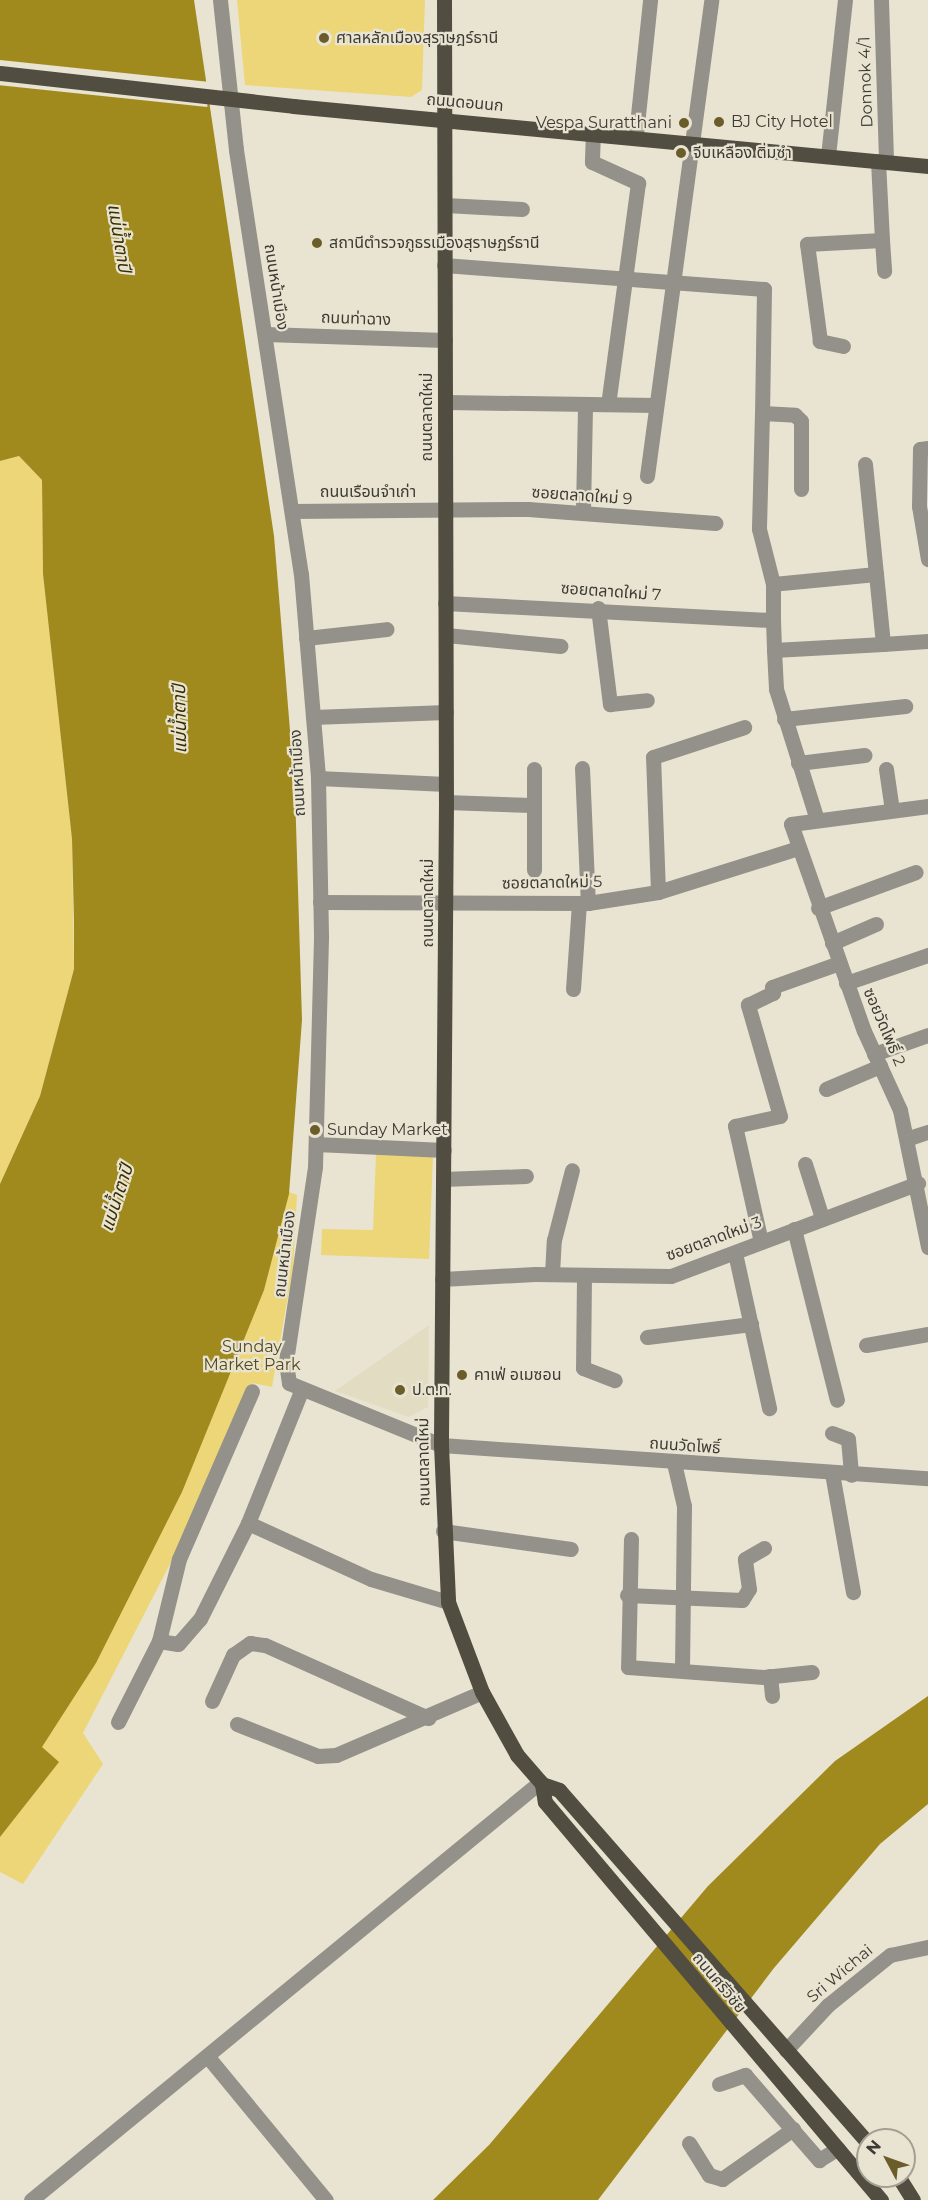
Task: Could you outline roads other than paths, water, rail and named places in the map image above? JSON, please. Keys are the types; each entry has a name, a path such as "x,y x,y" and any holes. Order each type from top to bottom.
{"main road":[{"name":"ถนนตลาดใหม่","path":"444,0 446,901 441,1445 443,1531 448,1602 482,1692 517,1755 541,1783"},
{"name":"ถนนดอนนก","path":"0,73 293,106 636,134 928,166"},
{"name":"ถนนศรีวิชัย","path":"541,1783 559,1790 856,2129"},
{"name":"ถนนศรีวิชัย","path":"541,1783 545,1802 881,2200"}],"street":[{"name":"ถนนหน้าเมือง","path":"220,0 236,150 292,511 318,778 320,902 316,1144 286,1362 289,1383 302,1389"},
{"path":"636,134 650,0"},
{"path":"647,476 670,281 711,0"},
{"path":"828,156 844,0"},
{"name":"Donnok 4/1","path":"881,0 884,271"},
{"path":"593,131 592,162 638,183 608,404"},
{"path":"445,205 522,209"},
{"path":"843,346 820,341 807,244 882,240"},
{"path":"444,264 764,289 759,528 773,584 774,650 784,719 817,820 928,806"},
{"name":"ถนนท่าฉาง","path":"265,334 444,340"},
{"path":"445,402 656,405"},
{"path":"583,511 585,405"},
{"path":"762,413 795,415 801,421 801,489"},
{"path":"928,448 920,449 928,559"},
{"path":"865,464 883,644"},
{"name":"ถนนเรือนจำเก่า","path":"292,511 445,510"},
{"name":"ซอยตลาดใหม่ 9","path":"445,510 583,511 715,523"},
{"path":"773,584 876,574"},
{"name":"ซอยตลาดใหม่ 7","path":"446,603 598,608 773,620"},
{"path":"598,608 610,704 647,700"},
{"path":"306,638 387,629"},
{"path":"446,634 560,646"},
{"path":"774,650 928,641"},
{"path":"784,719 905,706"},
{"path":"313,717 446,712"},
{"path":"658,892 653,757 744,727"},
{"path":"798,763 865,755"},
{"path":"573,989 583,903 582,768"},
{"path":"534,769 532,805 534,870"},
{"path":"886,769 892,810"},
{"path":"318,778 446,784"},
{"path":"446,802 532,805"},
{"name":"ซอยวัดโพธิ์ 2","path":"817,820 791,824 795,849 909,1138 928,1247"},
{"name":"ซอยตลาดใหม่ 5","path":"320,902 583,903 658,892 795,849"},
{"path":"818,908 916,872"},
{"path":"832,943 876,924"},
{"path":"846,983 928,955"},
{"path":"761,1242 735,1126 780,1116 748,1005 773,993 772,987 839,963"},
{"path":"826,1089 928,1035"},
{"path":"909,1138 928,1132"},
{"path":"316,1144 444,1150"},
{"path":"805,1164 822,1218"},
{"path":"552,1274 554,1240 572,1170"},
{"path":"444,1179 526,1176"},
{"name":"ซอยตลาดใหม่ 3","path":"442,1279 552,1274 671,1276 918,1183"},
{"path":"794,1228 837,1400"},
{"path":"735,1253 769,1408"},
{"path":"584,1276 583,1368 615,1380"},
{"path":"647,1337 751,1324"},
{"path":"866,1345 928,1334"},
{"path":"159,1641 178,1644 189,1636 248,1523 302,1389 441,1445"},
{"path":"118,1722 159,1641 182,1550 252,1391"},
{"path":"831,1433 848,1439 851,1475"},
{"name":"ถนนวัดโพธิ์","path":"441,1445 851,1475 928,1478"},
{"path":"674,1463 684,1506 682,1667"},
{"path":"832,1473 853,1592"},
{"path":"248,1523 371,1579 448,1602"},
{"path":"443,1531 570,1549"},
{"path":"631,1539 627,1595 628,1667 682,1667 770,1677 812,1672"},
{"path":"627,1595 742,1600 749,1589 745,1559 764,1548"},
{"path":"212,1701 233,1655 250,1643 265,1645 428,1718"},
{"path":"770,1677 772,1696"},
{"path":"237,1724 318,1756 336,1755 428,1718 482,1692"},
{"path":"31,2200 541,1783"},
{"name":"Sri Wichai","path":"786,2050 828,2006 891,1955 928,1947"},
{"path":"208,2056 326,2200"},
{"path":"719,2084 745,2075 819,2160 838,2148"},
{"path":"689,2143 709,2175 722,2179 793,2129"}],"water":[{"name":"แม่น้ำตาปี","path":"0,0 194,0 274,536 295,791 302,1020 289,1194 264,1290 182,1492 96,1663 42,1747 59,1762 0,1837 0,1184 40,1096 74,969 74,921 72,839 43,574 42,480 19,456 0,461"},
{"path":"928,1696 928,1804 880,1844 774,1968 598,2200 433,2200 489,2145 708,1886 835,1761"}],"place":[{"name":"ศาลหลักเมืองสุราษฎร์ธานี","path":"324,38"},
{"name":"BJ City Hotel","path":"719,122"},
{"name":"Vespa Suratthani","path":"684,123"},
{"name":"จีบเหลือง ติ่มซำ","path":"681,153"},
{"name":"สถานีตำรวจภูธรเมืองสุราษฏร์ธานี","path":"317,243"},
{"name":"Sunday Market","path":"315,1130"},
{"name":"คาเฟ่ อเมซอน","path":"462,1375"},
{"name":"ป.ต.ท.","path":"400,1390"}],"park label":[{"name":"Sunday Market Park","path":"252,1356"}]}
